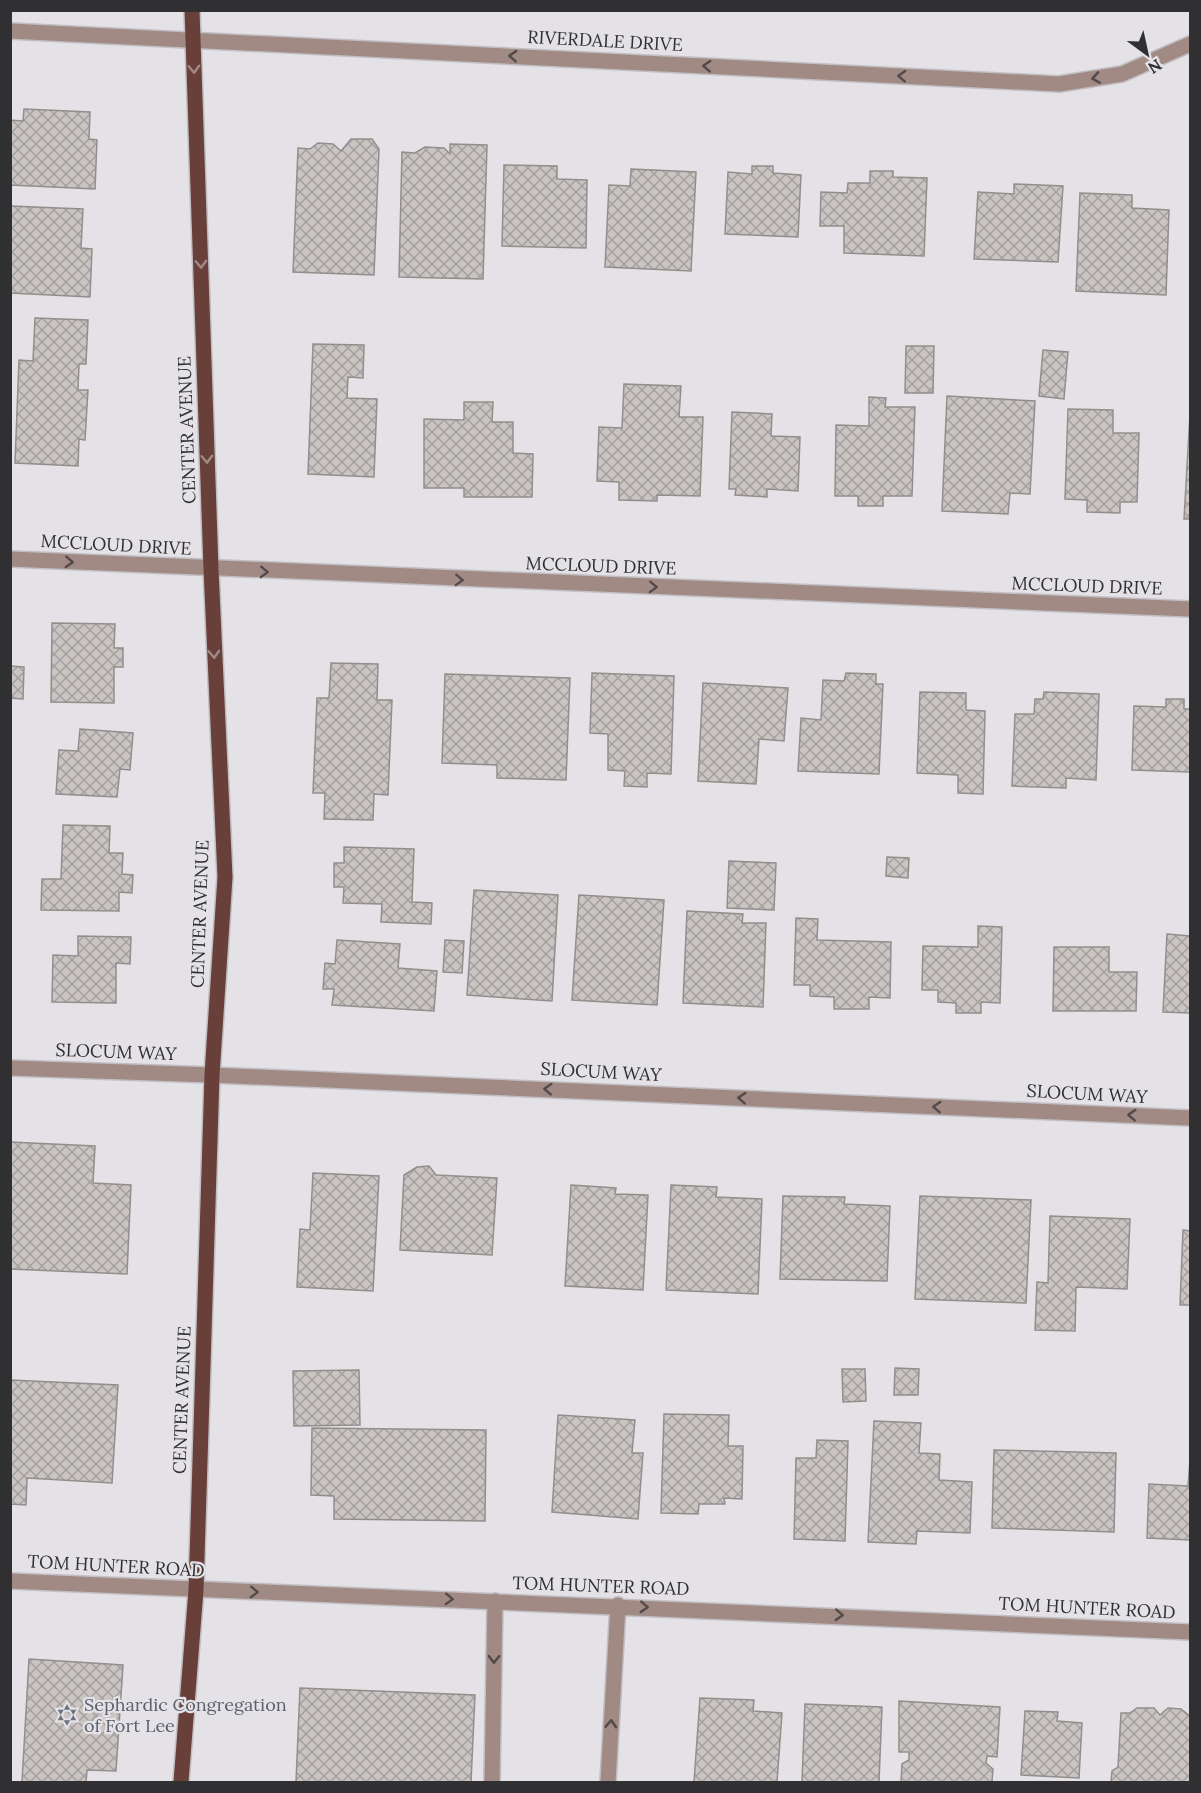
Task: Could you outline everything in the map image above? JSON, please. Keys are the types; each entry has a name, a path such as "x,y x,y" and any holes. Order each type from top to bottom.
{"main road":[{"name":"CENTER AVENUE","path":"182,1782 196,1590 212,1075 225,877 211,570 192,10"}],"street":[{"name":"RIVERDALE DRIVE","path":"10,31 1059,84 1122,74 1191,44"},
{"name":"MCCLOUD DRIVE","path":"10,559 211,570 1191,609"},
{"name":"SLOCUM WAY","path":"10,1068 1191,1118"},
{"name":"TOM HUNTER ROAD","path":"10,1581 618,1605 1191,1632"},
{"path":"492,1782 495,1601"},
{"path":"608,1782 618,1605"}],"building":[{"path":"24,109 90,112 89,139 97,140 95,189 10,185 10,120 23,121"},
{"path":"351,139 372,139 379,149 374,275 293,272 298,148 310,149 318,143 333,144 341,151"},
{"path":"450,144 487,145 483,279 399,277 402,152 415,153 425,147 444,148 450,154"},
{"path":"504,165 557,166 557,179 587,180 586,248 502,246"},
{"path":"752,166 773,166 773,173 801,175 798,237 725,234 728,172 752,174"},
{"path":"631,169 696,172 691,271 605,267 609,185 630,186"},
{"path":"870,171 893,171 893,177 927,178 924,256 844,253 844,226 820,226 821,192 847,193 848,183 870,183"},
{"path":"1014,184 1063,186 1058,262 974,259 978,192 1014,194"},
{"path":"1080,193 1132,195 1132,208 1169,210 1166,295 1076,291"},
{"path":"10,206 83,209 81,248 92,249 90,297 10,293"},
{"path":"35,318 88,320 86,364 79,364 78,390 88,390 85,440 79,439 78,466 15,463 19,360 33,361"},
{"path":"313,344 364,345 363,378 348,377 347,398 377,399 374,477 308,474"},
{"path":"906,346 934,346 933,393 905,393"},
{"path":"1043,350 1068,352 1064,399 1039,396"},
{"path":"624,384 681,386 679,417 703,417 700,496 657,495 657,501 619,500 619,482 597,481 599,427 622,428"},
{"path":"947,396 1035,401 1030,494 1010,493 1008,514 942,511"},
{"path":"869,397 886,398 885,407 915,407 912,496 883,496 883,506 858,506 858,496 835,496 836,425 869,426"},
{"path":"464,402 493,402 492,422 513,422 513,453 533,454 532,497 464,497 464,488 424,488 424,419 464,420"},
{"path":"1068,409 1113,410 1113,433 1139,433 1137,502 1120,502 1120,513 1087,512 1087,500 1065,499"},
{"path":"732,412 772,414 771,436 800,437 798,491 767,489 767,497 735,495 736,489 729,489"},
{"path":"1190,414 1190,519 1184,519"},
{"path":"52,623 115,624 114,648 123,648 123,667 114,667 114,703 51,702"},
{"path":"331,663 378,664 377,700 392,700 388,795 374,794 373,820 324,819 325,793 313,793 317,698 329,698"},
{"path":"10,666 24,667 23,699 10,698"},
{"path":"592,673 674,676 671,774 647,773 647,787 624,786 625,771 608,770 608,734 590,733"},
{"path":"846,673 876,674 876,684 883,684 879,774 798,771 801,718 821,720 823,680 844,681"},
{"path":"445,674 570,678 566,780 497,778 497,765 442,763"},
{"path":"703,683 788,688 784,741 759,739 756,784 698,781"},
{"path":"920,692 966,693 966,710 985,711 983,794 958,793 958,775 917,773"},
{"path":"1044,692 1099,694 1096,780 1066,778 1066,788 1012,786 1015,714 1034,714 1035,699 1043,699"},
{"path":"1166,699 1184,699 1184,709 1190,709 1190,772 1132,770 1134,706 1166,707"},
{"path":"80,729 133,733 130,770 120,769 117,797 56,794 59,750 78,751"},
{"path":"63,825 110,826 109,853 123,853 122,874 133,875 132,893 119,892 119,911 41,910 42,879 61,879"},
{"path":"344,847 414,849 412,902 432,903 431,924 381,922 382,904 343,903 344,887 334,887 334,863 344,863"},
{"path":"887,857 909,858 908,878 886,876"},
{"path":"729,861 776,863 774,910 727,908"},
{"path":"474,890 558,895 552,1001 467,995"},
{"path":"579,895 664,900 657,1005 572,1000"},
{"path":"687,911 743,914 742,923 766,923 763,1007 683,1003"},
{"path":"796,918 818,919 817,940 891,942 890,998 869,997 869,1009 834,1009 834,997 810,996 810,985 794,985"},
{"path":"978,926 1002,927 1000,1003 981,1002 981,1013 956,1013 956,1003 938,1002 938,990 922,990 923,946 978,947"},
{"path":"1167,934 1190,936 1190,1013 1163,1012"},
{"path":"78,936 131,937 130,964 116,963 116,1003 52,1002 53,955 78,956"},
{"path":"337,940 400,944 398,968 437,971 434,1011 332,1005 334,989 323,989 325,963 335,964"},
{"path":"445,940 464,941 462,973 443,972"},
{"path":"1054,947 1109,947 1109,972 1137,972 1136,1011 1053,1011"},
{"path":"10,1142 95,1146 93,1183 131,1185 127,1274 10,1269"},
{"path":"429,1166 436,1175 497,1178 492,1255 400,1250 404,1175 417,1167"},
{"path":"313,1173 379,1176 373,1291 297,1287 300,1229 310,1230"},
{"path":"571,1185 616,1188 615,1194 648,1195 643,1290 565,1286"},
{"path":"671,1185 717,1187 716,1197 762,1199 758,1294 666,1290"},
{"path":"783,1196 845,1197 844,1204 890,1206 887,1281 780,1279"},
{"path":"920,1196 1031,1200 1026,1303 915,1299"},
{"path":"1050,1216 1130,1219 1127,1289 1076,1287 1075,1331 1035,1330 1037,1282 1048,1283"},
{"path":"1183,1230 1190,1231 1190,1305 1180,1305"},
{"path":"895,1368 919,1369 918,1395 894,1395"},
{"path":"842,1369 865,1369 866,1401 843,1402"},
{"path":"359,1370 360,1425 294,1426 293,1371"},
{"path":"10,1380 118,1385 112,1483 27,1478 26,1505 10,1504"},
{"path":"664,1414 729,1415 728,1446 743,1446 742,1499 724,1498 725,1504 699,1504 698,1514 661,1513"},
{"path":"558,1415 635,1420 632,1453 643,1453 638,1519 552,1512"},
{"path":"874,1421 921,1423 919,1453 940,1454 939,1480 972,1482 970,1533 917,1531 916,1544 868,1542"},
{"path":"312,1428 486,1430 485,1521 334,1519 334,1496 311,1495"},
{"path":"817,1440 848,1441 845,1541 794,1539 796,1458 816,1458"},
{"path":"994,1450 1116,1453 1114,1532 992,1528"},
{"path":"1190,1460 1190,1540 1147,1538 1149,1484 1188,1486"},
{"path":"29,1659 123,1665 116,1771 87,1770 86,1782 22,1782"},
{"path":"300,1688 475,1695 471,1782 296,1782"},
{"path":"700,1698 754,1700 753,1711 782,1713 777,1782 694,1782"},
{"path":"899,1701 1000,1707 997,1757 987,1756 986,1763 993,1769 992,1782 901,1782 902,1764 909,1760 909,1752 899,1752"},
{"path":"805,1704 882,1707 879,1782 802,1782"},
{"path":"1137,1708 1154,1708 1160,1715 1168,1708 1181,1709 1190,1716 1190,1782 1111,1782 1112,1771 1118,1767 1121,1713 1130,1713"},
{"path":"1025,1711 1058,1712 1057,1721 1082,1723 1079,1778 1021,1775"}],"place":[{"name":"Sephardic Congregation of Fort Lee","path":"67,1715"}]}
